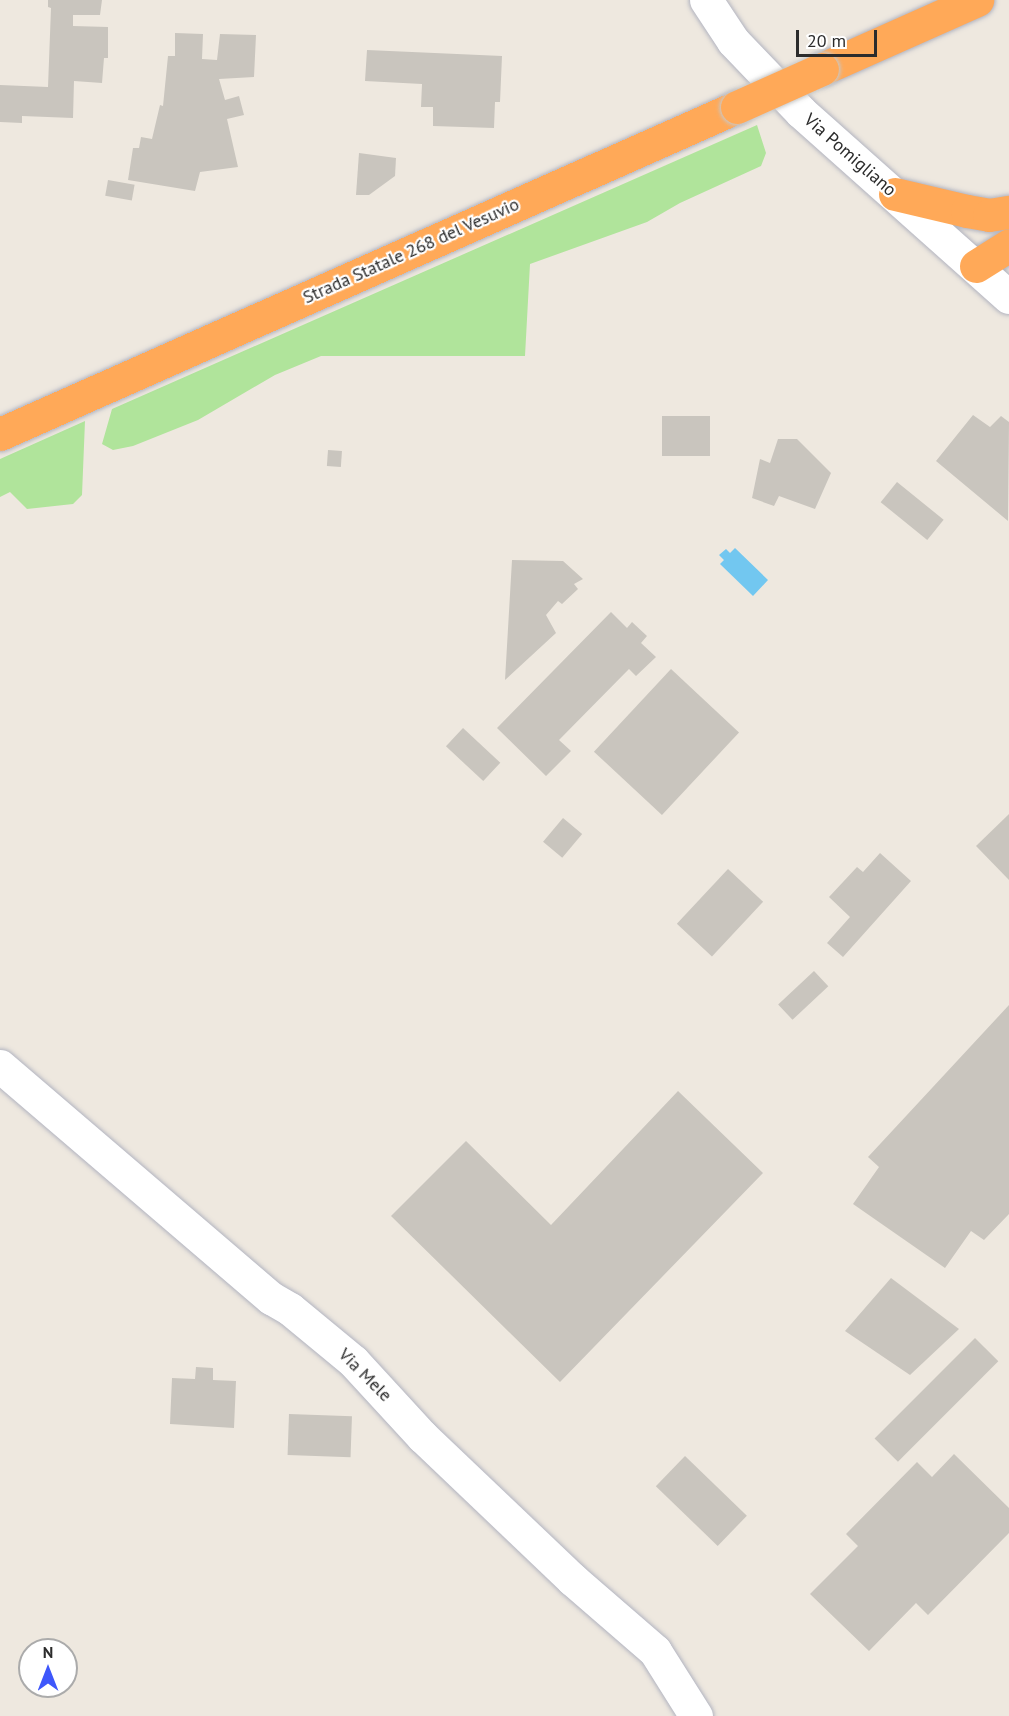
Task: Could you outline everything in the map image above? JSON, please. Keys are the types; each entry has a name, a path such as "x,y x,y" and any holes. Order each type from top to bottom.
{"highway":[{"path":"883,41 941,0"},
{"path":"883,41 977,0"},
{"name":"Strada Statale 268 del Vesuvio","path":"0,434 883,41"},
{"path":"895,194 978,213 1009,212"},
{"path":"976,266 1009,245"}],"street":[{"name":"Via Pomigliano","path":"706,0 733,41 793,105 1009,297"},
{"name":"Via Mele","path":"0,1066 271,1299 353,1361 431,1445 572,1579 655,1651 696,1716"}],"green space":[{"path":"757,125 766,153 761,166 680,203 647,222 530,264 525,356 321,356 275,375 198,420 133,446 113,450 102,444 112,409"},
{"path":"85,421 82,495 73,504 27,509 10,492 0,497 0,459"}],"water":[{"path":"735,548 768,580 753,596 720,564 724,560 719,555 726,549 730,553"}],"building":[{"path":"48,0 102,0 100,15 73,15 73,26 108,27 108,58 104,58 102,83 74,81 73,118 22,116 22,123 0,122 0,85 48,87 51,8 48,7"},
{"path":"175,33 203,34 202,59 217,60 220,34 256,35 254,77 219,79 225,100 239,96 244,115 227,119 238,167 200,172 195,191 128,180 133,148 139,148 141,137 152,139 160,105 163,106 168,56 175,56"},
{"path":"367,50 502,56 500,102 495,102 494,128 433,126 433,107 421,107 422,84 365,81"},
{"path":"359,153 396,158 395,176 369,195 356,195"},
{"path":"108,180 135,185 132,200 105,196"},
{"path":"973,415 990,427 1001,416 1009,422 1008,521 936,461"},
{"path":"662,416 710,416 710,456 662,456"},
{"path":"778,439 797,439 831,473 815,509 779,496 774,506 752,498 760,459 770,463"},
{"path":"328,450 342,451 341,467 327,466"},
{"path":"897,482 944,520 927,540 881,502"},
{"path":"512,560 563,561 583,579 574,584 578,589 562,604 558,601 546,615 556,633 505,680"},
{"path":"611,612 627,628 632,622 647,636 641,643 656,657 636,676 629,669 559,740 571,751 546,776 497,728"},
{"path":"671,669 739,732 662,815 594,752"},
{"path":"463,728 500,763 483,781 446,746"},
{"path":"1009,814 1009,880 976,846"},
{"path":"563,818 582,834 562,858 543,842"},
{"path":"880,853 911,881 843,957 827,943 850,917 829,897 857,867 863,872"},
{"path":"728,869 763,902 712,957 677,924"},
{"path":"814,971 828,986 792,1020 778,1004"},
{"path":"1009,1005 1009,1214 984,1240 971,1231 945,1268 853,1204 879,1167 868,1157"},
{"path":"678,1091 763,1173 560,1382 391,1216 466,1141 551,1225"},
{"path":"891,1278 959,1329 910,1375 845,1331"},
{"path":"975,1338 998,1361 898,1462 875,1438"},
{"path":"196,1367 213,1368 213,1380 236,1381 234,1428 170,1424 172,1378 195,1379"},
{"path":"289,1414 352,1416 351,1457 288,1455"},
{"path":"954,1454 1009,1508 1009,1533 928,1615 916,1603 869,1651 810,1594 858,1546 846,1534 917,1462 932,1477"},
{"path":"685,1456 747,1516 718,1546 656,1486"}]}
